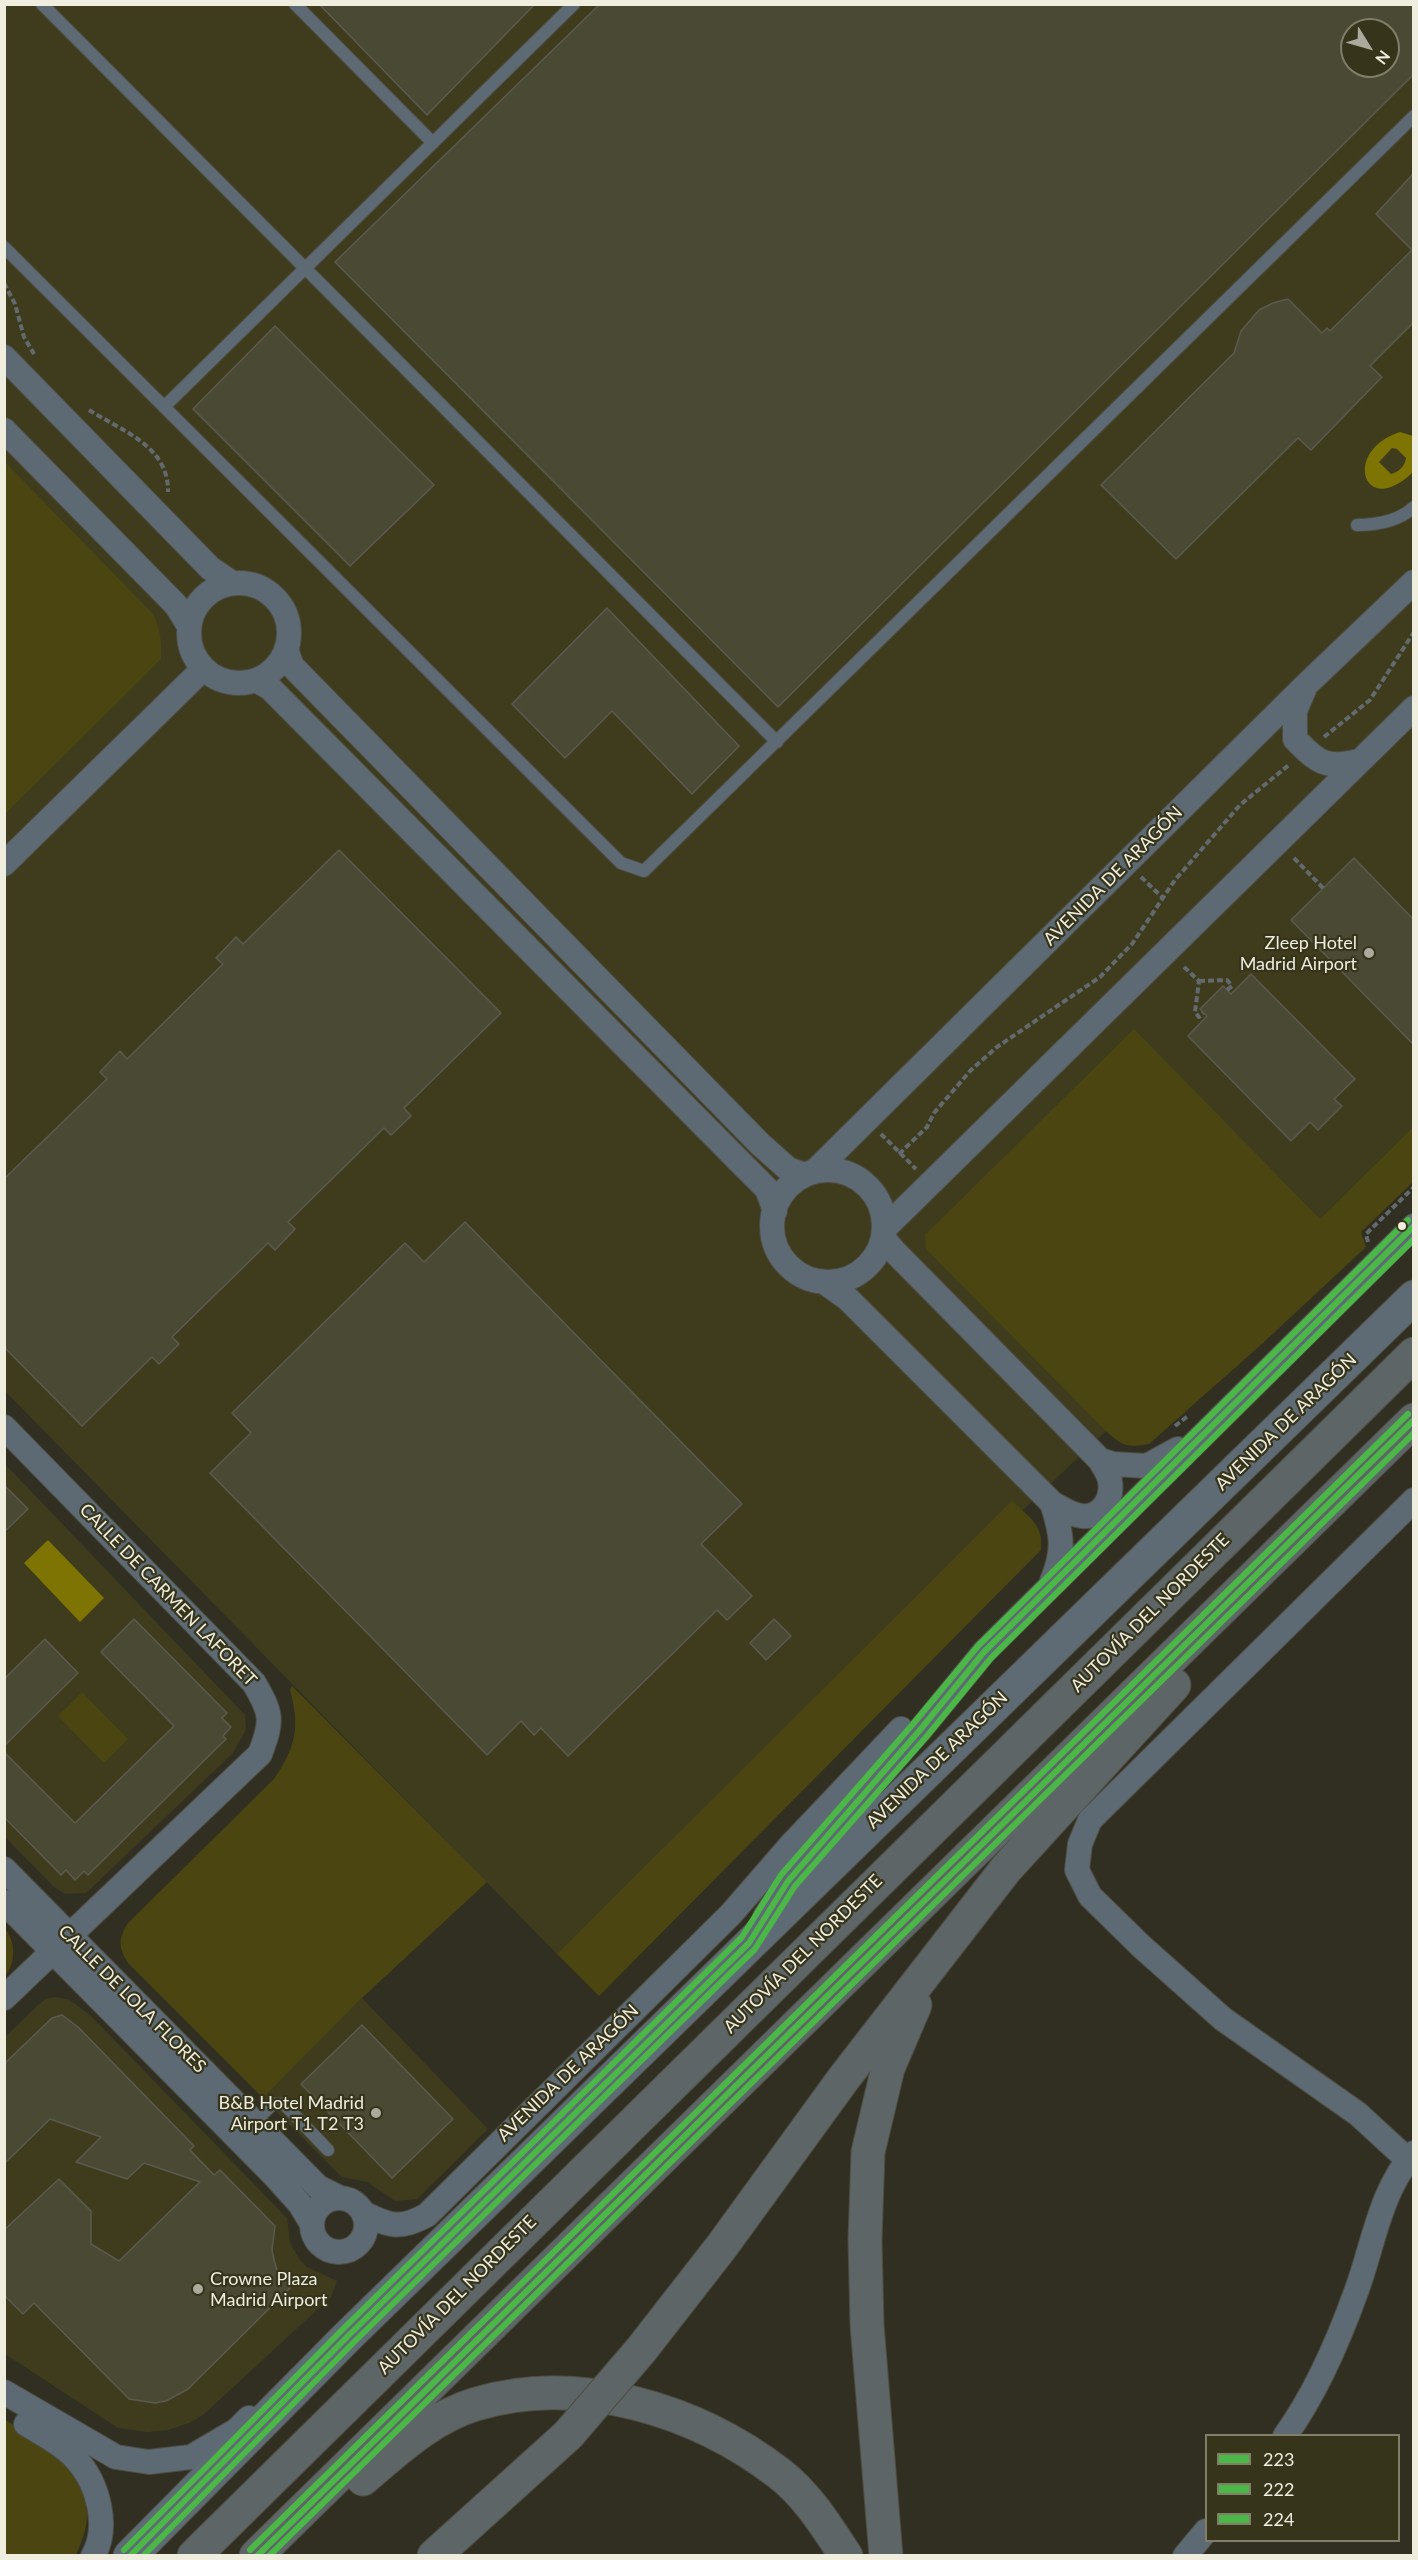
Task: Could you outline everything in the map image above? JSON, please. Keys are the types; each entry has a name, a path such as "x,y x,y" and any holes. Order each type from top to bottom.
{"highway":[{"name":"AUTOVÍA DEL NORDESTE","path":"194,2556 1413,1354"},
{"path":"434,2556 568,2435 641,2350 722,2246 844,2078 1006,1869 1413,1421"},
{"path":"256,2556 1413,1421"},
{"path":"886,2556 867,2325 865,2240 868,2152 888,2068 915,2004 1006,1869"},
{"path":"272,2556 412,2437 447,2416 476,2404 540,2393 590,2395 644,2405 686,2420 725,2438 781,2475 815,2511 846,2556"},
{"path":"725,2438 775,2483 806,2516 830,2556"}],"street":[{"path":"4,357 210,567 232,583"},
{"path":"4,430 176,605 189,626"},
{"name":"AVENIDA DE ARAGÓN","path":"809,1174 1413,582"},
{"path":"232,583 249,584 265,590 278,601 286,616 289,633 286,650 269,673 256,680 243,683 228,682 203,669 194,657 189,642 189,626 194,611 203,597 217,588 232,583"},
{"path":"286,650 292,666 760,1144 788,1169 809,1174"},
{"path":"4,864 203,669"},
{"path":"256,680 270,688 741,1163 766,1189 775,1211"},
{"path":"1306,685 1295,711 1295,739 1314,759 1336,766 1359,761"},
{"path":"884,1233 1413,708"},
{"path":"832,1170 848,1174 863,1182 875,1195 882,1211 884,1233 876,1256 862,1271 844,1280 824,1282 808,1278 794,1270 782,1258 774,1236 775,1211 781,1197 791,1184 809,1174 832,1170"},
{"path":"749,1942 788,1881 920,1730 984,1652 1413,1226"},
{"path":"824,1282 848,1299 1052,1503 1083,1516 1094,1514 1104,1508 1111,1494 1110,1479 1100,1460 895,1252 884,1233"},
{"name":"AVENIDA DE ARAGÓN","path":"130,2556 349,2335 749,1942 1413,1297"},
{"name":"CALLE DE CARMEN LAFORET","path":"4,1427 254,1683 268,1708 269,1730 260,1754 4,1998"},
{"path":"1100,1460 1113,1464 1147,1466 1201,1437"},
{"path":"1286,2434 1299,2416 1328,2361 1356,2293 1389,2192 1411,2157 1358,2114 1224,2019 1141,1946 1090,1896 1077,1870 1080,1844 1090,1820 1413,1500"},
{"path":"1050,1585 1060,1561 1062,1532 1052,1503"},
{"name":"AVENIDA DE ARAGÓN","path":"363,2213 390,2225 401,2226 427,2215 731,1914 790,1846 909,1720 984,1652"},
{"name":"CALLE DE LOLA FLORES","path":"4,1869 60,1944 274,2175 300,2204 312,2224"},
{"name":"CALLE DE LOLA FLORES","path":"4,1902 60,1944 254,2122 318,2187 340,2198"},
{"path":"340,2198 351,2201 363,2213 366,2221 363,2237 358,2244 344,2252 336,2253 321,2245 313,2232 312,2224 315,2213 321,2205 330,2200 340,2198"},
{"path":"4,2392 116,2457 149,2462 191,2457 237,2430 305,2362 349,2335"},
{"path":"4,2409 76,2459 93,2483 101,2517 99,2545 93,2556"},
{"path":"1185,2556 1205,2532"}],"lane":[{"path":"42,4 308,268 777,742"},
{"path":"295,4 433,143"},
{"path":"164,408 574,4"},
{"path":"4,247 621,863 644,871 1413,116"},
{"path":"1357,525 1373,525 1412,510"},
{"path":"254,2122 273,2104 284,2104 328,2150"}],"path":[{"path":"4,283 15,304 24,337 38,359"},
{"path":"80,404 148,446 160,460 168,482 168,498"},
{"path":"1321,739 1370,699 1413,632"},
{"path":"899,1154 927,1127 934,1113 971,1070 998,1047 1100,977 1132,944 1175,880 1240,805 1281,770 1299,758"},
{"path":"1286,867 1302,851"},
{"path":"1294,858 1323,888"},
{"path":"1136,872 1163,898"},
{"path":"1177,974 1192,960"},
{"path":"1184,967 1199,981 1227,980 1232,986 1227,990"},
{"path":"1199,981 1195,1012 1199,1017 1203,1013"},
{"path":"877,1129 921,1174"},
{"path":"1370,1248 1366,1234 1413,1187"},
{"path":"1174,1428 1191,1413"}],"shaded area":[{"path":"4,5 1413,5 1413,1127 1106,1431 557,1954 5,1391"},
{"path":"1400,432 1413,436 1413,472 1396,485 1382,489 1372,485 1366,477 1365,466 1370,453 1382,441","holes":["1392,448 1397,449 1406,458 1401,468 1391,474 1379,462"]},
{"path":"5,462 154,615 160,636 161,659 5,814"},
{"path":"1134,1029 1320,1219 1413,1127 1414,1181 1361,1232 1366,1247 1263,1343 1149,1444 1135,1446 1121,1443 1106,1431 926,1249 925,1235"},
{"path":"4,1463 245,1715 246,1730 233,1753 86,1893 65,1894 54,1887 5,1837"},
{"path":"1012,1501 1038,1528 1041,1550 599,1996 557,1954"},
{"path":"48,1540 104,1598 80,1622 24,1563"},
{"path":"292,1686 487,1882 362,1998 263,2098 129,1964 121,1948 121,1939 128,1923 274,1779 287,1757 294,1736 295,1715 290,1690"},
{"path":"82,1692 128,1739 104,1763 58,1716"},
{"path":"5,1929 13,1946 13,1959 5,1976"},
{"path":"55,1997 70,2000 91,2016 287,2218 290,2243 300,2260 307,2267 337,2281 331,2297 203,2415 189,2423 168,2430 147,2432 118,2428 5,2354 4,2038 38,2005 46,1999"},
{"name":"B&B Hotel Madrid Airport T1 T2 T3","path":"362,1998 488,2129 417,2199 395,2201 367,2182 342,2177 263,2098"},
{"path":"4,2419 60,2457 80,2483 85,2498 87,2521 76,2555 5,2555"}],"building":[{"path":"319,4 535,4 427,115"},
{"path":"600,4 1413,4 1413,75 778,707 335,262"},
{"path":"1413,174 1413,323 1370,366 1382,377 1311,450 1298,438 1176,559 1101,485 1234,353 1241,331 1259,310 1288,299 1322,333 1327,328 1330,331 1412,250 1376,214"},
{"path":"275,326 434,485 350,566 193,409"},
{"path":"607,608 739,746 692,794 612,711 565,758 512,704"},
{"path":"339,850 501,1013 404,1108 411,1116 391,1135 384,1128 288,1222 295,1229 275,1250 268,1243 172,1337 179,1344 159,1364 152,1357 82,1426 4,1347 4,1179 107,1079 100,1072 120,1051 127,1059 223,964 216,958 236,937 243,944"},
{"name":"Zleep Hotel Madrid Airport","path":"1354,858 1413,919 1413,1044 1291,920"},
{"path":"1251,974 1355,1079 1334,1099 1342,1106 1318,1130 1310,1122 1291,1141 1188,1036 1207,1016 1200,1009 1223,986 1231,994"},
{"path":"465,1222 742,1504 701,1544 752,1596 727,1620 717,1610 568,1756 541,1728 534,1735 521,1721 487,1755 210,1473 251,1433 232,1413 405,1243 424,1262"},
{"path":"4,1485 28,1509 4,1532"},
{"path":"134,1619 227,1713 222,1718 231,1727 223,1736 226,1739 88,1875 84,1871 75,1880 66,1870 61,1875 4,1817 4,1752 75,1823 174,1726 101,1652"},
{"path":"774,1619 791,1636 766,1660 750,1643"},
{"path":"45,1639 78,1673 4,1746 4,1679"},
{"path":"62,2015 78,2027 194,2146 190,2150 214,2175 220,2170 275,2226 272,2250 274,2260 277,2270 290,2288 188,2389 166,2401 155,2403 129,2399 34,2303 23,2314 4,2295 4,2230 59,2179 91,2211 91,2244 119,2261 200,2182 144,2163 127,2179 76,2162 101,2137 50,2119 4,2164 4,2064 52,2018"},
{"path":"362,2025 453,2119 392,2178 301,2084"}],"transit line":[{"name":"224","path":"124,2550 343,2329 742,1937 781,1875 978,1646 1408,1220"},
{"name":"223","path":"130,2556 349,2335 749,1943 788,1881 920,1730 984,1652 1414,1226"},
{"name":"222","path":"143,2556 355,2341 755,1949 795,1886 927,1736 991,1658 1414,1239"},
{"name":"224","path":"250,2550 1408,1414"},
{"name":"223","path":"257,2556 1414,1420"},
{"name":"222","path":"269,2556 1414,1433"}],"place":[{"name":"Zleep Hotel Madrid Airport","path":"1369,953"},
{"name":"B&B Hotel Madrid Airport T1 T2 T3","path":"376,2113"},
{"name":"Crowne Plaza Madrid Airport","path":"198,2289"}]}
